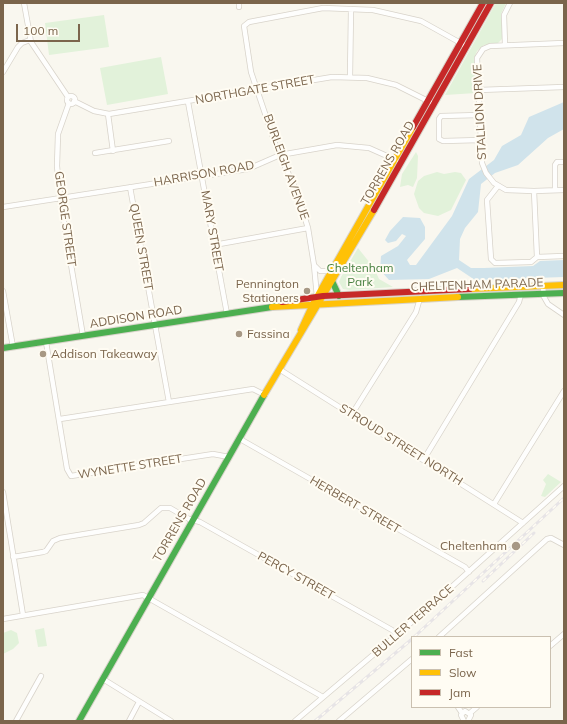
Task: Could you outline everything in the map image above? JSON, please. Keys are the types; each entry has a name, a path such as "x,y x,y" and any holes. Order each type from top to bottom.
{"main road":[{"name":"TORRENS ROAD","path":"320,297 332,281 434,104 483,3"},
{"name":"TORRENS ROAD","path":"79,721 301,331 307,325 332,271 427,101 491,3"},
{"path":"374,195 378,194 381,197"},
{"path":"332,281 339,296"},
{"name":"CHELTENHAM PARADE","path":"320,297 564,285"},
{"name":"CHELTENHAM PARADE","path":"316,304 420,298 564,293"},
{"name":"ADDISON ROAD","path":"272,307 278,303 320,297"},
{"name":"ADDISON ROAD","path":"3,348 272,307 278,308 316,304"}],"street":[{"path":"24,3 30,40 68,97 67,100 69,103 74,102"},
{"path":"505,45 504,15 510,3"},
{"name":"BURLEIGH AVENUE","path":"320,297 308,228 296,190 280,156 251,72 243,28 245,24 323,8 351,9"},
{"path":"350,77 351,9 373,10 415,19 437,29 463,45"},
{"path":"3,72 18,47 22,43 30,40"},
{"name":"STALLION DRIVE","path":"498,186 492,180 482,163 477,58 479,53 490,46 564,43"},
{"name":"NORTHGATE STREET","path":"68,97 73,97 74,102 94,111 108,114 188,102 323,78 350,77 366,78 396,85 434,104"},
{"path":"479,90 564,86"},
{"name":"MARY STREET","path":"188,102 227,314"},
{"name":"GEORGE STREET","path":"69,103 61,122 57,147 60,198 83,336"},
{"path":"108,114 113,150"},
{"path":"480,115 441,116 439,119 439,139 443,141 481,140"},
{"path":"95,153 168,141"},
{"name":"HARRISON ROAD","path":"3,207 248,169 280,156 323,147 348,145 369,148 401,163"},
{"path":"555,190 554,165 557,162 564,162"},
{"path":"564,190 534,192 516,191 498,186 487,200 491,259 494,262 531,262 537,257 564,256"},
{"name":"QUEEN STREET","path":"130,187 169,402"},
{"path":"534,192 537,257"},
{"path":"214,245 308,228"},
{"path":"314,265 320,271 332,271"},
{"path":"543,286 548,304 564,315"},
{"path":"3,291 13,347"},
{"path":"424,459 520,302 522,294"},
{"path":"352,414 416,312 420,298"},
{"name":"WYNETTE STREET","path":"46,342 60,418 67,469 71,476 213,454 223,454 229,457"},
{"name":"STROUD STREET NORTH","path":"279,370 424,459 523,523"},
{"path":"60,418 253,389 265,395"},
{"path":"494,504 564,391"},
{"name":"HERBERT STREET","path":"240,439 464,567 469,572"},
{"name":"BULLER TERRACE","path":"295,721 397,635 564,486"},
{"path":"3,492 23,615"},
{"name":"PERCY STREET","path":"13,557 46,551 53,541 60,538 144,523 161,508 166,507 207,526 397,635"},
{"path":"439,636 549,538 564,545"},
{"path":"3,619 139,594 149,597 323,697"},
{"path":"551,645 564,634"},
{"path":"339,721 411,660"},
{"path":"16,721 41,676"},
{"path":"103,679 171,721"},
{"path":"129,721 139,702"},
{"path":"459,708 466,721 471,716 470,713 476,708"},
{"path":"462,713 465,711 470,713"}],"green space":[{"path":"496,3 506,3 501,14 503,38 498,43 484,45 477,51 474,59 476,93 445,95"},
{"path":"104,15 109,47 49,55 45,23"},
{"path":"161,57 168,94 107,105 100,68"},
{"path":"416,152 418,156 417,178 413,187 408,185 400,187 402,174"},
{"path":"437,172 444,174 455,172 461,173 466,180 451,210 438,216 424,213 419,208 414,194 418,181 424,176"},
{"name":"Cheltenham Park","path":"358,248 374,268 379,279 393,287 350,290 343,289 339,282"},
{"path":"548,474 561,482 545,497 541,496 546,484 543,480"},
{"path":"44,628 47,646 38,647 35,630"},
{"path":"11,630 17,633 19,643 13,649 3,654 3,633"}],"shaded area":[{"path":"564,102 564,129 548,138 518,165 495,173 481,184 478,212 465,228 460,239 459,260 471,268 484,268 533,266 540,261 564,260 564,277 475,280 457,268 429,279 389,280 380,270 381,256 398,246 406,236 402,234 396,241 388,243 385,240 390,231 403,217 420,218 425,227 425,239 407,260 410,265 416,265 452,216 469,179 494,160 502,146 521,135 529,117"}],"railway":[{"path":"415,636 564,498"},
{"path":"483,581 534,533"},
{"path":"315,721 411,640"}],"traffic: fast":[{"path":"332,281 339,296"},
{"path":"458,297 564,293"},
{"path":"3,348 272,307 282,302"},
{"path":"79,721 264,395"}],"traffic: slow":[{"path":"301,330 313,304 413,127"},
{"path":"264,395 374,210"},
{"path":"470,289 564,285"},
{"path":"272,307 458,297"}],"traffic: jam":[{"path":"413,127 483,3"},
{"path":"374,210 491,3"},
{"path":"282,302 323,296 470,289"}],"place":[{"name":"Pennington Stationers","path":"307,291"},
{"name":"Fassina","path":"239,334"},
{"name":"Addison Takeaway","path":"43,354"},
{"name":"Cheltenham","path":"516,546"}]}
